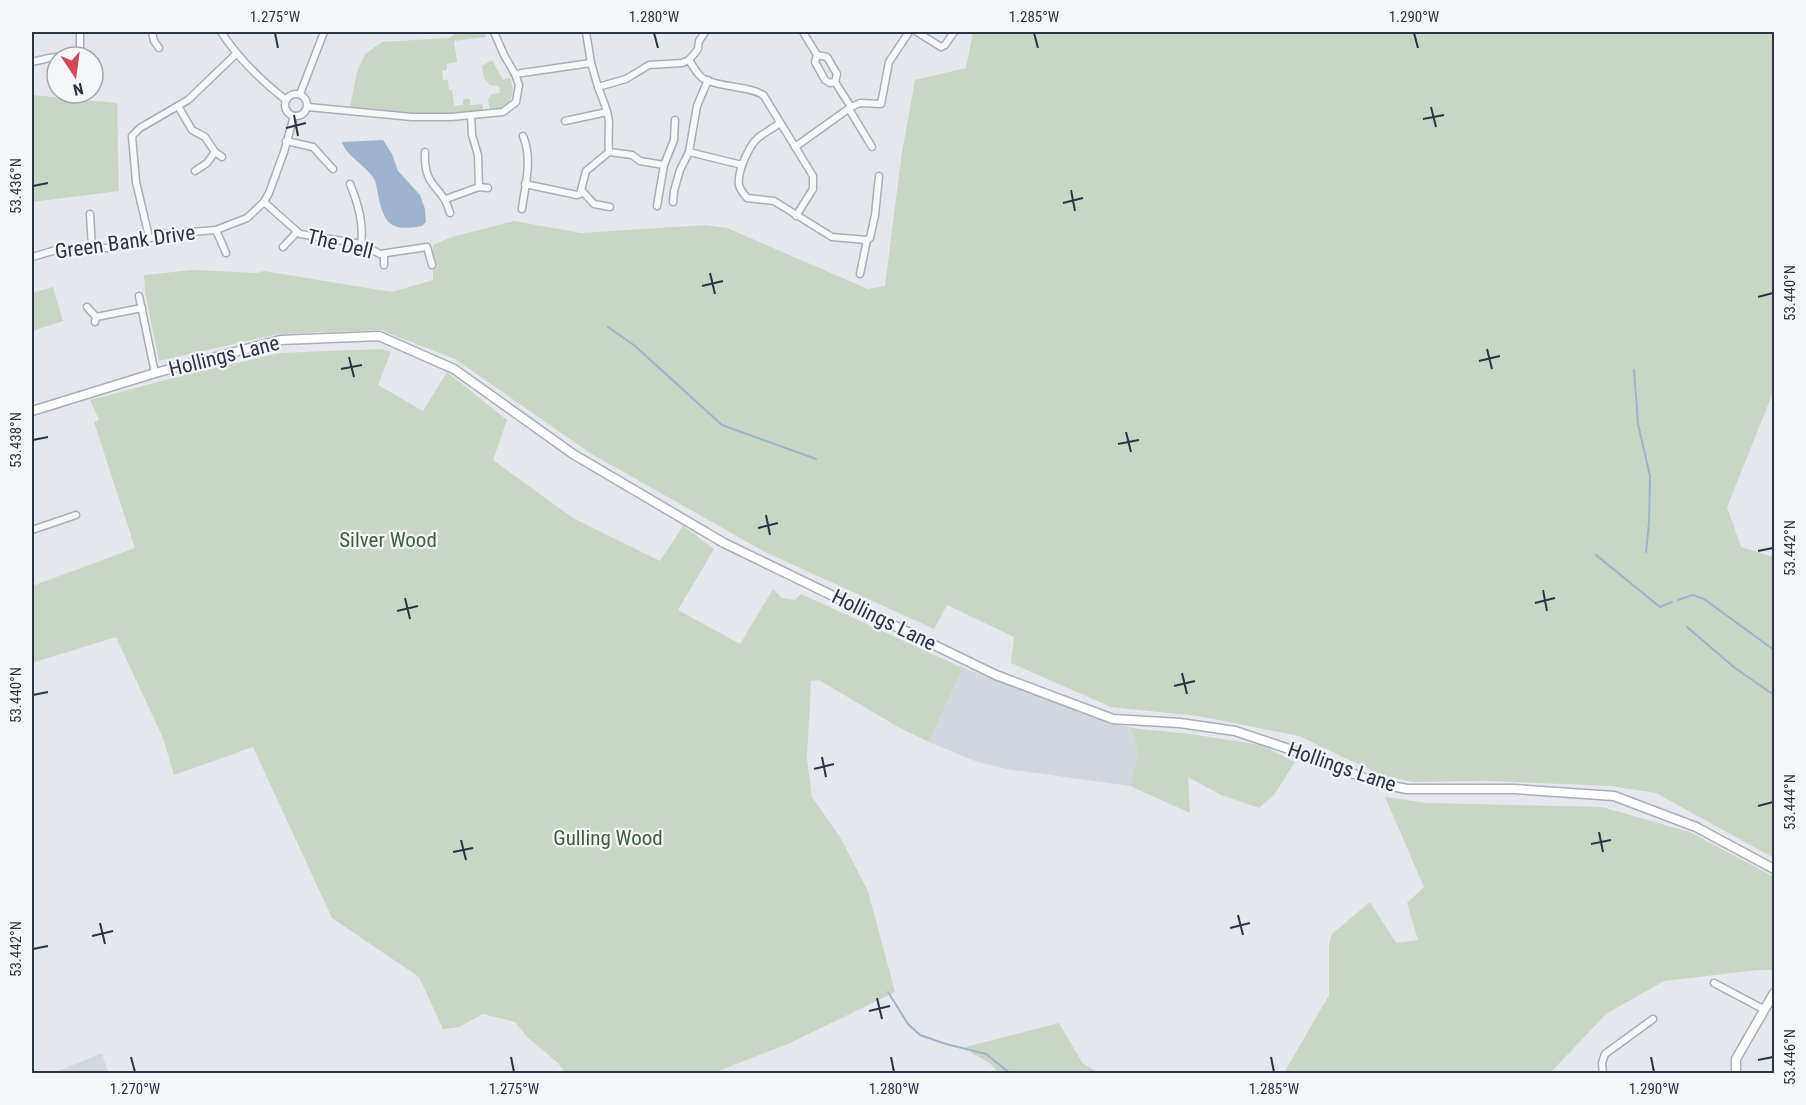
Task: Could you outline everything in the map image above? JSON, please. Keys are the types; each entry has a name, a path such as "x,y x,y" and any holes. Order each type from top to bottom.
{"street":[{"path":"152,32 159,48"},
{"path":"221,32 236,54 260,79 286,100"},
{"path":"300,94 324,32"},
{"path":"308,107 412,117 471,116 503,112 516,102 519,85 494,32"},
{"path":"586,32 591,63 607,112 609,152"},
{"path":"598,87 626,79 649,65 682,63 689,60 698,49 699,41 705,32"},
{"path":"803,32 818,55 827,57 837,74 835,82 872,147"},
{"path":"795,147 860,103 881,104 889,62 909,32"},
{"path":"917,32 943,46 954,32"},
{"path":"149,237 136,182 132,136 140,128 193,95 236,54"},
{"path":"818,55 815,62 825,80 830,83 835,82"},
{"path":"689,60 702,78 732,88 761,93 813,176 813,189 796,216"},
{"path":"515,74 591,63"},
{"path":"674,202 674,190 689,152 698,106 708,80"},
{"path":"292,94 300,94 306,99 308,107 302,115 294,116 286,111 286,100 292,94"},
{"path":"178,106 192,130 205,137 215,152 222,157"},
{"path":"565,121 607,112"},
{"name":"Green Bank Drive","path":"32,257 63,248 112,248 149,237 216,230 247,218 264,202 274,180 294,116"},
{"path":"471,116 472,135 478,155 478,187"},
{"path":"657,206 664,165 674,140 675,120"},
{"path":"780,123 758,137 742,165 740,186 747,198 774,201 832,237 867,240"},
{"path":"522,209 529,164 527,144 523,136"},
{"path":"286,141 314,147 333,169"},
{"path":"195,171 207,163 215,152"},
{"path":"425,152 427,176 446,199 450,213"},
{"path":"525,184 577,195 582,191 586,171 609,152 632,155 640,161 664,165"},
{"path":"689,152 742,165"},
{"path":"860,274 867,240 870,238 873,227 879,176"},
{"path":"350,184 359,208 363,233 361,244"},
{"path":"446,199 478,187 488,188"},
{"path":"582,191 594,204 610,207"},
{"name":"The Dell","path":"264,202 297,232 332,241 361,244 377,253 384,254 427,247 432,265"},
{"path":"90,214 92,248"},
{"path":"216,230 226,253"},
{"name":"The Dell","path":"283,247 297,232"},
{"name":"The Dell","path":"384,254 384,265"},
{"path":"139,296 155,374"},
{"path":"87,307 96,320 142,308"},
{"name":"Hollings Lane","path":"32,411 280,340 379,336 454,369 573,454 724,543 996,675 1113,719 1180,723 1235,731 1390,786 1514,789 1614,796 1696,827 1774,869"},
{"path":"32,530 76,515"},
{"path":"1714,983 1765,1010"},
{"path":"1736,1074 1736,1059 1774,993"},
{"path":"1603,1074 1602,1063 1605,1054 1653,1019"}],"shaded area":[{"path":"963,668 1131,728 1138,754 1130,786 1006,769 975,761 929,742"},
{"path":"102,1053 108,1073 54,1073"}],"green space":[{"path":"453,32 485,32 486,37 454,41 457,62 447,64 447,70 442,71 443,80 448,80 449,90 452,90 454,106 463,105 463,99 470,99 470,105 483,104 482,114 451,117 349,111 357,72 365,54 382,42 448,38 454,35"},
{"path":"973,32 1774,32 1774,390 1727,507 1741,547 1774,557 1774,858 1656,793 1611,786 1487,781 1413,782 1381,775 1299,736 1198,716 1111,707 1011,663 1014,637 947,605 934,629 765,552 590,453 455,359 380,330 278,334 159,361 145,293 144,275 193,270 257,273 264,271 392,292 433,280 433,245 452,237 514,221 581,233 705,225 727,228 868,289 885,286 902,152 915,80 966,68"},
{"path":"492,60 503,80 510,78 512,83 512,96 503,112 490,112 488,99 492,94 500,93 499,86 490,85 484,78 482,66"},
{"path":"32,95 45,96 45,105 117,103 119,191 32,202"},
{"path":"53,287 63,321 32,331 32,293"},
{"path":"381,349 391,352 378,385 423,411 447,372 507,420 493,460 573,518 660,561 683,526 714,549 678,610 740,644 773,589 782,598 795,600 801,594 963,668 929,742 898,727 819,680 811,681 807,758 812,797 840,837 868,891 895,992 788,1044 713,1073 565,1073 558,1063 527,1037 515,1022 483,1014 459,1027 443,1029 419,977 332,918 253,747 174,775 163,738 116,637 32,663 32,586 135,548 94,422 99,420 90,400 280,353"},
{"path":"1131,728 1191,734 1260,745 1295,762 1274,795 1259,808 1221,795 1188,777 1190,813 1130,786 1138,754"},
{"path":"1385,797 1427,803 1602,807 1690,832 1774,877 1774,970 1664,981 1606,1014 1550,1073 1284,1073 1329,995 1329,944 1332,934 1370,902 1396,943 1418,940 1407,903 1424,887"},
{"path":"1059,1023 1083,1064 1100,1073 998,1073 990,1064 966,1047"}],"water":[{"path":"383,140 392,154 398,171 420,195 425,209 426,222 422,226 403,228 391,224 386,219 373,177 348,152 342,142"}],"waterway":[{"path":"608,327 635,346 722,425 816,459"},
{"path":"1634,370 1638,424 1650,476 1646,552"},
{"path":"1596,555 1660,607 1672,602"},
{"path":"1678,600 1693,595 1704,599 1774,650"},
{"path":"1687,627 1735,668 1774,695"},
{"path":"888,992 908,1024 920,1035 986,1054 1011,1074"}],"park label":[{"name":"Silver Wood","path":"388,540"},
{"name":"Gulling Wood","path":"608,838"}]}
